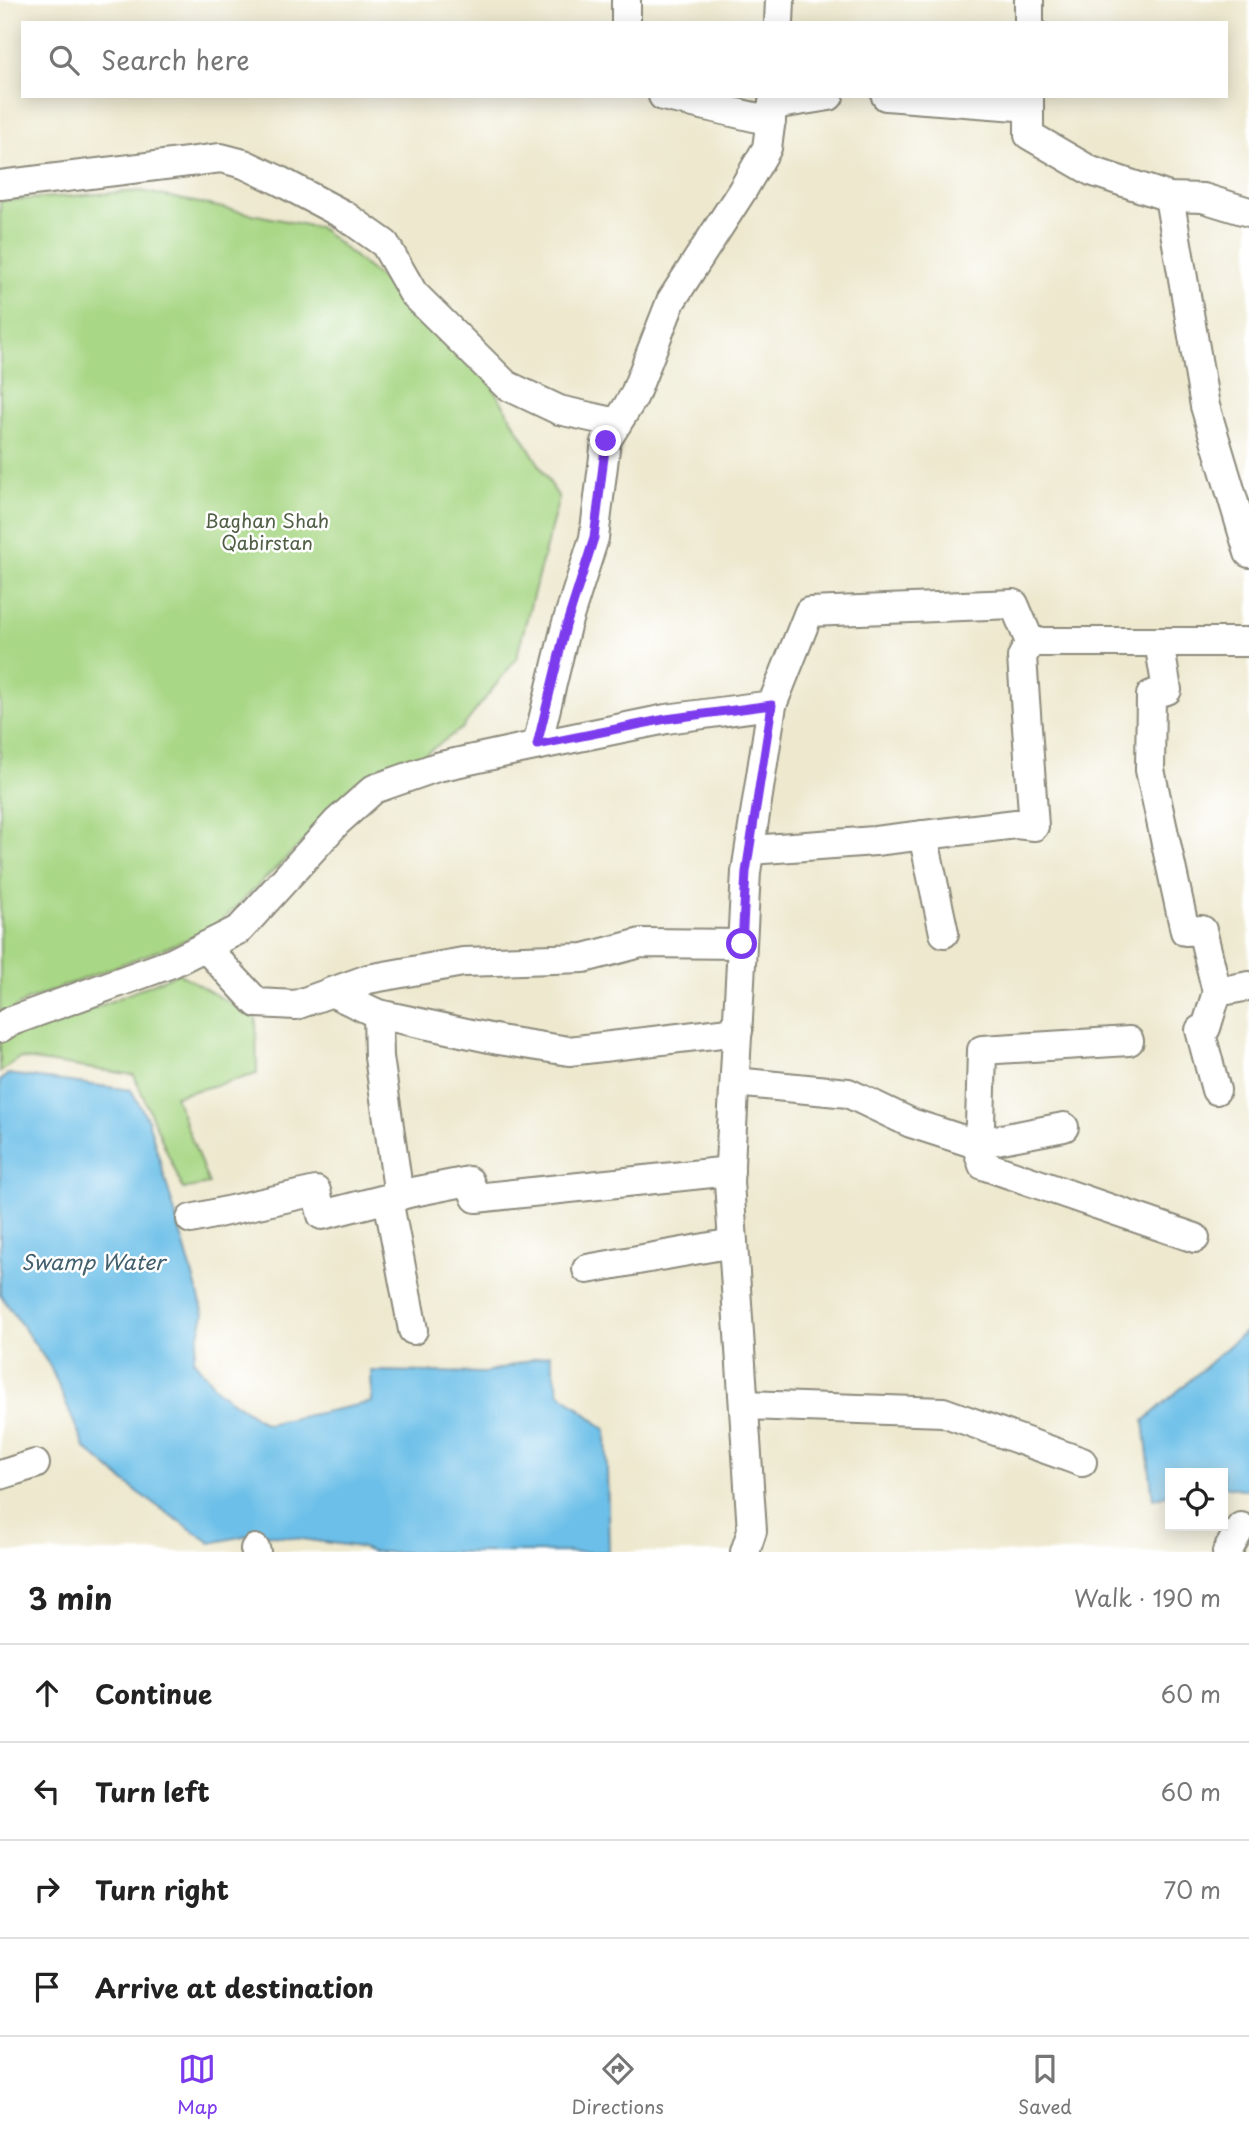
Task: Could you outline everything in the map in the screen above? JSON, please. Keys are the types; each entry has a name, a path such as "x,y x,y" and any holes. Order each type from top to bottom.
{"street":[{"path":"626,0 626,21"},
{"path":"779,21 780,0"},
{"path":"1029,0 1029,21"},
{"path":"681,98 772,108 820,98"},
{"path":"943,98 1029,101 1029,135 1091,171 1169,197 1203,198 1249,212"},
{"path":"537,745 566,626 594,538 606,441 634,396 671,301 743,191 767,148 772,108"},
{"path":"0,185 220,159 244,164 344,215 385,244 413,293 506,385 559,410 617,423"},
{"path":"1169,197 1205,406 1249,553"},
{"path":"745,1552 752,1531 730,1171 746,872 772,705 809,612 1014,604 1030,642"},
{"path":"1030,642 1249,642"},
{"path":"750,850 875,841 1016,824 1034,825 1022,657 1030,642"},
{"path":"1159,642 1167,690 1151,695 1150,770 1185,931 1202,929 1217,992 1206,1028 1199,1030 1216,1090"},
{"path":"0,1028 172,963 240,929 337,822 374,789 437,767 537,745 666,719 772,705"},
{"path":"923,835 944,933"},
{"path":"205,947 257,1003 296,1006 368,979 463,962 584,958 641,943 742,944"},
{"path":"1217,992 1249,986"},
{"path":"331,992 378,1014 499,1040 569,1051 738,1031"},
{"path":"378,1014 379,1057 393,1197 413,1330"},
{"path":"1129,1041 982,1049 980,1125 976,1143 983,1166 1195,1238"},
{"path":"735,1082 848,1093 911,1123 976,1143 1064,1127"},
{"path":"191,1219 316,1191 322,1215 469,1181 476,1198 730,1171"},
{"path":"587,1269 733,1243"},
{"path":"744,1405 943,1412 1082,1462"},
{"path":"0,1475 36,1464"},
{"path":"1227,1552 1241,1527"}],"green space":[{"name":"Baghan Shah Qabirstan","path":"141,191 320,228 474,356 559,498 516,659 462,728 405,768 365,782 212,930 28,1000 0,1017 0,201"},
{"path":"178,973 256,1018 257,1074 175,1096 209,1184 183,1189 134,1075 19,1058 0,1072 0,1040 88,1011"}],"water":[{"name":"Swamp Water","path":"8,1074 131,1090 148,1120 204,1314 193,1359 219,1392 266,1424 372,1402 371,1371 486,1373 550,1354 559,1392 606,1430 609,1552 372,1552 359,1547 258,1533 211,1543 137,1492 85,1448 50,1366 0,1294 0,1081"},
{"path":"1249,1328 1249,1490 1228,1487 1228,1468 1165,1468 1165,1495 1153,1499 1144,1421"}],"route":[{"path":"606,441 594,538 566,626 537,745 666,719 772,705 746,872 742,944"}]}
